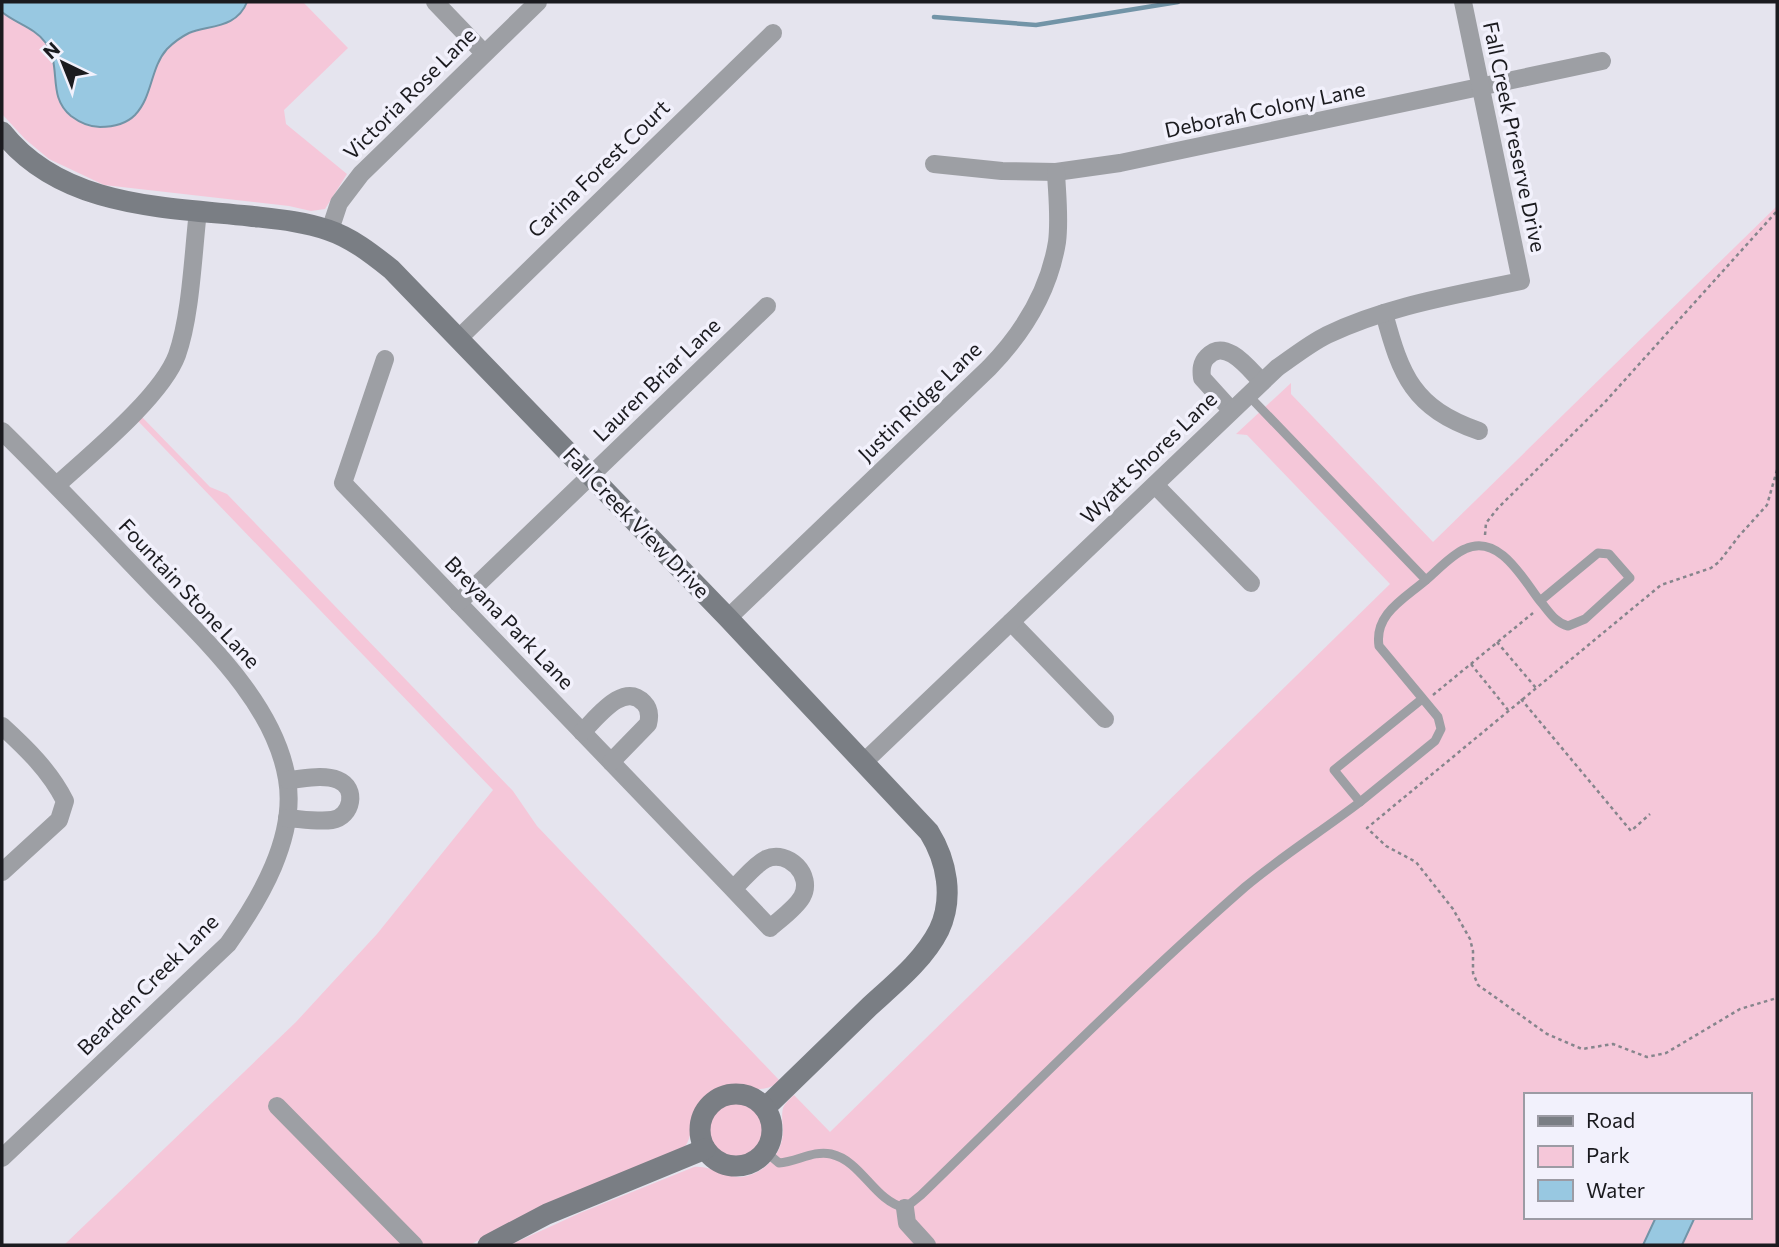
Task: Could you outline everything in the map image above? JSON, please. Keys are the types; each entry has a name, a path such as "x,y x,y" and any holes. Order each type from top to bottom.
{"street":[{"path":"435,2 484,53"},
{"name":"Victoria Rose Lane","path":"330,230 339,203 360,174 538,2"},
{"name":"Fall Creek Preserve Drive","path":"1463,2 1521,281"},
{"name":"Carina Forest Court","path":"458,339 773,33"},
{"name":"Deborah Colony Lane","path":"934,164 1002,171 1056,172 1164,155 1602,61"},
{"name":"Fall Creek View Drive","path":"2,132 43,170 82,191 120,201 286,220 330,230 358,245 391,269 920,821 937,846 946,876 944,914 939,930 906,972 765,1108"},
{"name":"Justin Ridge Lane","path":"728,618 989,368 1019,334 1045,284 1055,250 1059,216 1056,172"},
{"path":"57,485 152,395 177,356 186,312 198,211"},
{"name":"Wyatt Shores Lane","path":"864,762 1276,368 1326,336 1384,313 1521,281"},
{"name":"Lauren Briar Lane","path":"458,603 767,306"},
{"path":"1384,313 1399,364 1412,386 1446,417 1479,431"},
{"path":"1231,410 1202,378 1201,370 1205,359 1217,352 1231,352 1262,382"},
{"name":"Breyana Park Lane","path":"385,359 343,483 733,889"},
{"name":"Fountain Stone Lane","path":"2,431 57,485 236,675 270,727 288,779 287,818"},
{"path":"1155,485 1251,583"},
{"path":"1011,622 1105,719"},
{"path":"582,732 620,698 631,695 642,701 649,711 648,724 611,762"},
{"path":"2,726 24,746 56,783 65,801 59,820 2,872"},
{"path":"287,818 331,820 342,817 350,806 350,792 342,781 330,778 288,779"},
{"name":"Bearden Creek Lane","path":"2,1158 228,944 256,904 274,867 287,818"},
{"path":"745,1095 756,1099 765,1108 771,1118 773,1130 766,1152 757,1160 734,1167 713,1158 705,1149 700,1126 711,1104 721,1097 745,1095"},
{"path":"277,1106 414,1245"},
{"path":"488,1245 548,1214 705,1149"},
{"path":"905,1208 907,1223 927,1245"}],"lane":[{"path":"1248,395 1426,580"},
{"path":"766,1152 779,1163 789,1163 818,1153 833,1154 850,1164 892,1205 905,1208 1187,939 1267,870 1360,802 1435,741 1441,729 1438,717 1379,646 1377,632 1384,616 1465,549 1485,545 1502,554 1541,603 1563,625 1573,625 1585,619 1630,578 1609,554 1598,553 1541,603"},
{"path":"1360,802 1334,770 1424,701"}],"path":[{"path":"1485,545 1486,523 1498,508 1605,402 1777,211"},
{"path":"1777,470 1767,505 1720,562 1711,568 1661,585 1367,828 1386,846 1416,862 1453,909 1470,939 1478,985 1547,1034 1582,1049 1613,1044 1647,1057 1666,1053 1740,1009 1777,998"},
{"path":"1424,701 1541,603"},
{"path":"1497,642 1536,688"},
{"path":"1471,664 1508,710"},
{"path":"1521,699 1631,831 1650,814"}],"green space":[{"path":"2,2 303,2 348,48 284,110 286,124 347,174 325,209 311,211 289,206 104,185 49,159 25,139 2,114"},
{"path":"1777,206 1777,1245 510,1245 580,1213 694,1167 735,1177 758,1172 771,1161 780,1147 783,1108 794,1095 830,1132 1390,584 1247,435 1236,434 1291,383 1291,394 1433,542"},
{"path":"142,417 210,487 227,494 513,791 537,826 780,1081 762,1089 725,1088 715,1091 696,1111 684,1148 514,1220 470,1245 64,1245 296,1022 377,934 493,790 138,421"},
{"path":"736,1103 755,1111 763,1130 755,1149 736,1157 717,1149 709,1130 717,1111"}],"water":[{"path":"2,2 247,2 237,17 189,33 167,49 135,115 119,125 100,127 81,122 63,108 57,90 53,60 45,42 36,33 2,12"},
{"path":"1655,1219 1694,1219 1682,1245 1643,1245"}],"waterway":[{"path":"934,17 1036,25 1178,2"}]}
